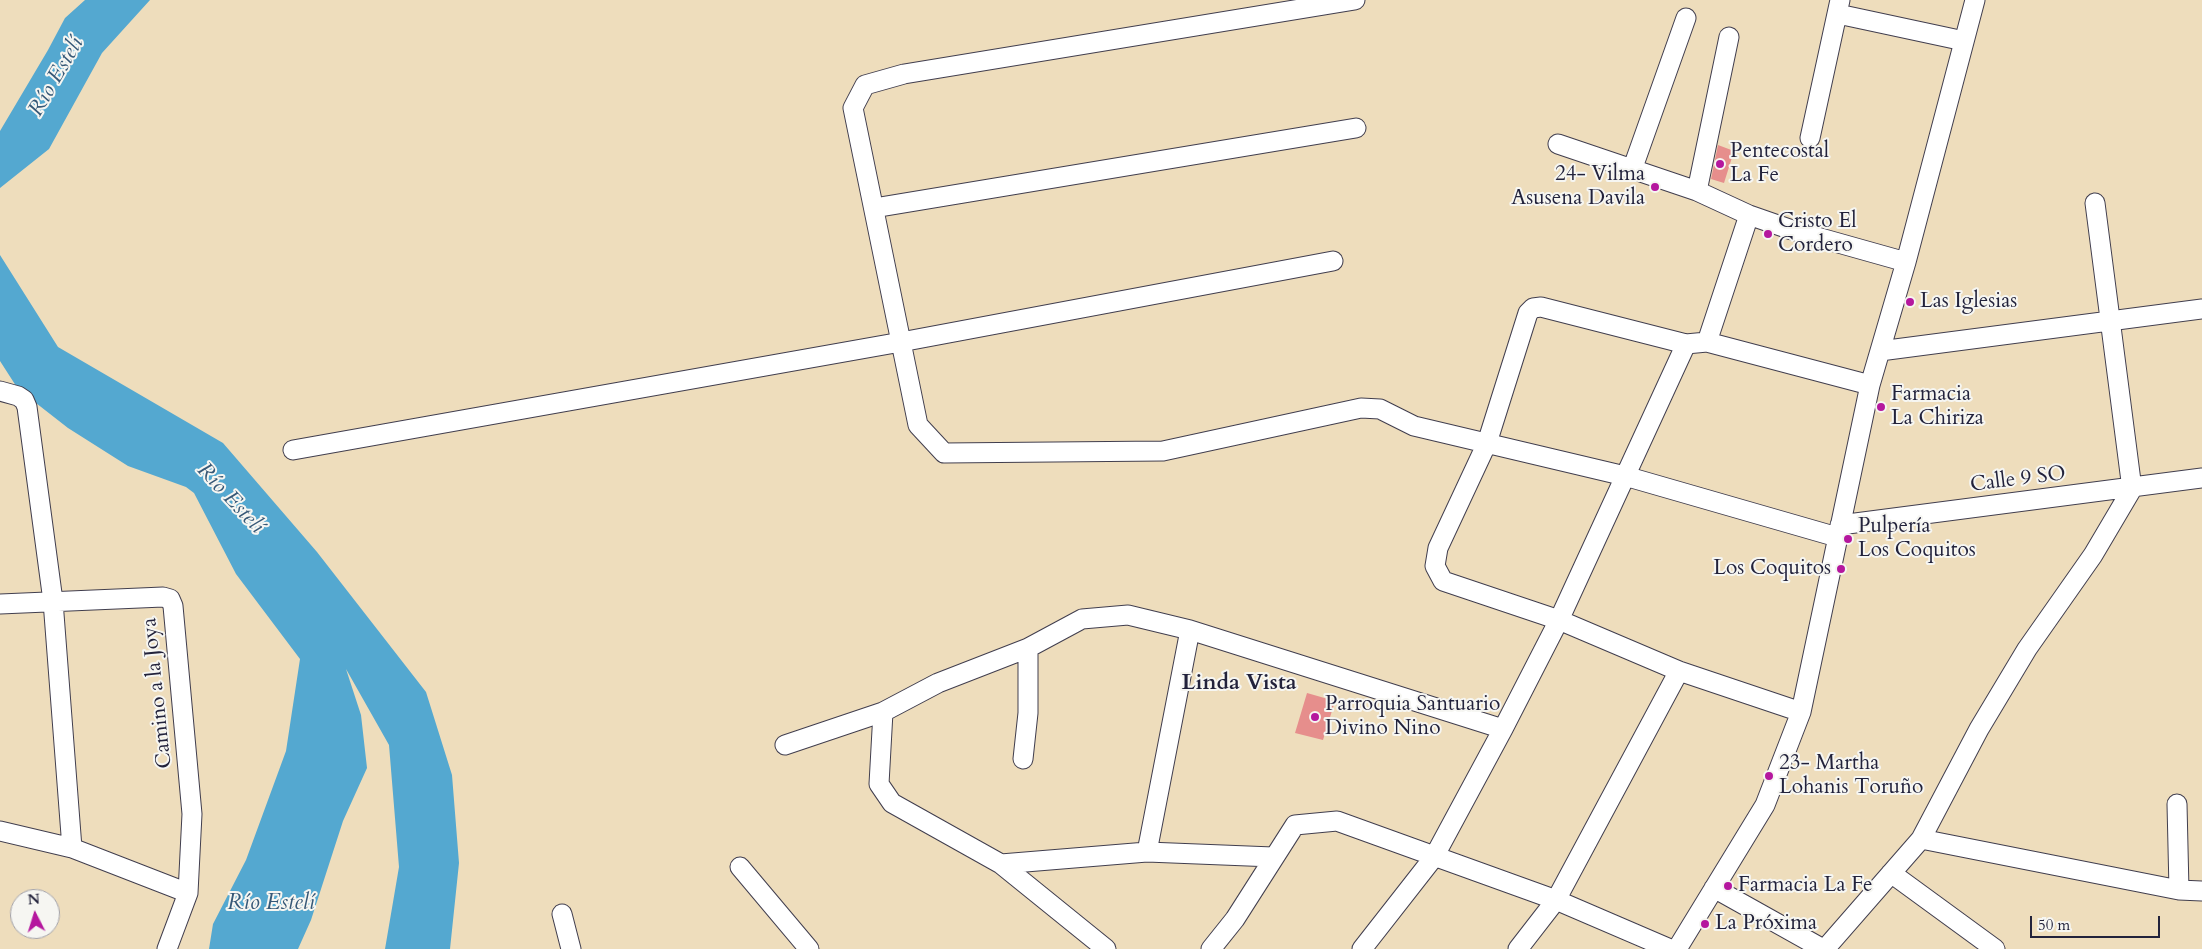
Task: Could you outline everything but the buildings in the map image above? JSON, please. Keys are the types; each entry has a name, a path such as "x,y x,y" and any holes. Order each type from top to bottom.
{"street":[{"path":"1354,0 904,74 865,85 853,108 918,425 944,453 1162,451 1361,408 1380,408 1414,426 1625,476 1839,531"},
{"path":"1677,949 1765,805 1801,712 1870,385 1906,262 1975,0"},
{"path":"1810,138 1839,7 1964,41"},
{"path":"1632,170 1686,18"},
{"path":"1697,191 1729,37"},
{"path":"874,208 1356,128"},
{"path":"1558,144 1697,191 1749,215 1792,230 1906,262"},
{"path":"1714,888 1824,949 1921,839 1979,729 2022,657 2093,555 2132,489 2095,203"},
{"path":"1707,342 1749,215"},
{"path":"293,450 901,342 1333,261"},
{"path":"1801,712 1679,671 1559,620 1443,581 1435,566 1438,548 1487,443 1528,313 1533,308 1541,307 1686,344 1707,342 1870,385"},
{"path":"1880,351 2202,309"},
{"path":"1362,949 1434,857 1503,729 1559,620 1686,344"},
{"path":"0,391 18,396 24,400 27,408 53,601 72,848"},
{"name":"Calle 9 SO","path":"1839,531 2202,478"},
{"name":"Camino a la Joya","path":"0,604 163,597 170,599 173,606 192,814 188,893 167,949"},
{"path":"785,745 883,712 938,683 1028,648 1082,619 1128,615 1190,630 1503,729"},
{"path":"1147,852 1190,630"},
{"path":"1024,759 1028,713 1028,648"},
{"path":"1518,949 1556,900 1679,671"},
{"path":"883,712 880,784 892,803 1001,864 1106,949"},
{"path":"2178,804 2178,890"},
{"path":"1211,949 1235,919 1295,824 1337,821 1556,900 1670,949"},
{"path":"0,831 72,848 188,893"},
{"path":"1921,839 2178,890 2202,891"},
{"path":"1001,864 1147,852 1273,857"},
{"path":"740,867 809,949"},
{"path":"1891,873 1992,948"},
{"path":"562,914 571,949"}],"water":[{"name":"Río Estelí","path":"85,0 150,0 102,53 49,149 0,188 0,131 65,18"},
{"name":"Río Estelí","path":"0,255 58,347 223,443 317,552 426,692 452,775 459,863 450,949 385,949 399,867 389,745 346,669 361,715 367,768 343,821 311,920 298,949 209,949 213,924 246,860 286,751 300,659 236,574 194,493 186,487 128,466 68,428 18,389 0,361"}],"place":[{"name":"Pentecostal La Fe","path":"1720,164"},
{"name":"24- Vilma Asusena Davila","path":"1655,187"},
{"name":"Cristo El Cordero","path":"1768,234"},
{"name":"Las Iglesias","path":"1910,302"},
{"name":"Farmacia La Chiriza","path":"1881,407"},
{"name":"Pulpería Los Coquitos","path":"1848,539"},
{"name":"Los Coquitos","path":"1841,569"},
{"name":"Parroquia Santuario Divino Nino","path":"1315,717"},
{"name":"23- Martha Lohanis Toruño","path":"1769,776"},
{"name":"Farmacia La Fe","path":"1728,886"},
{"name":"La Próxima","path":"1705,924"}],"district":[{"name":"Linda Vista","path":"1239,684"}]}
